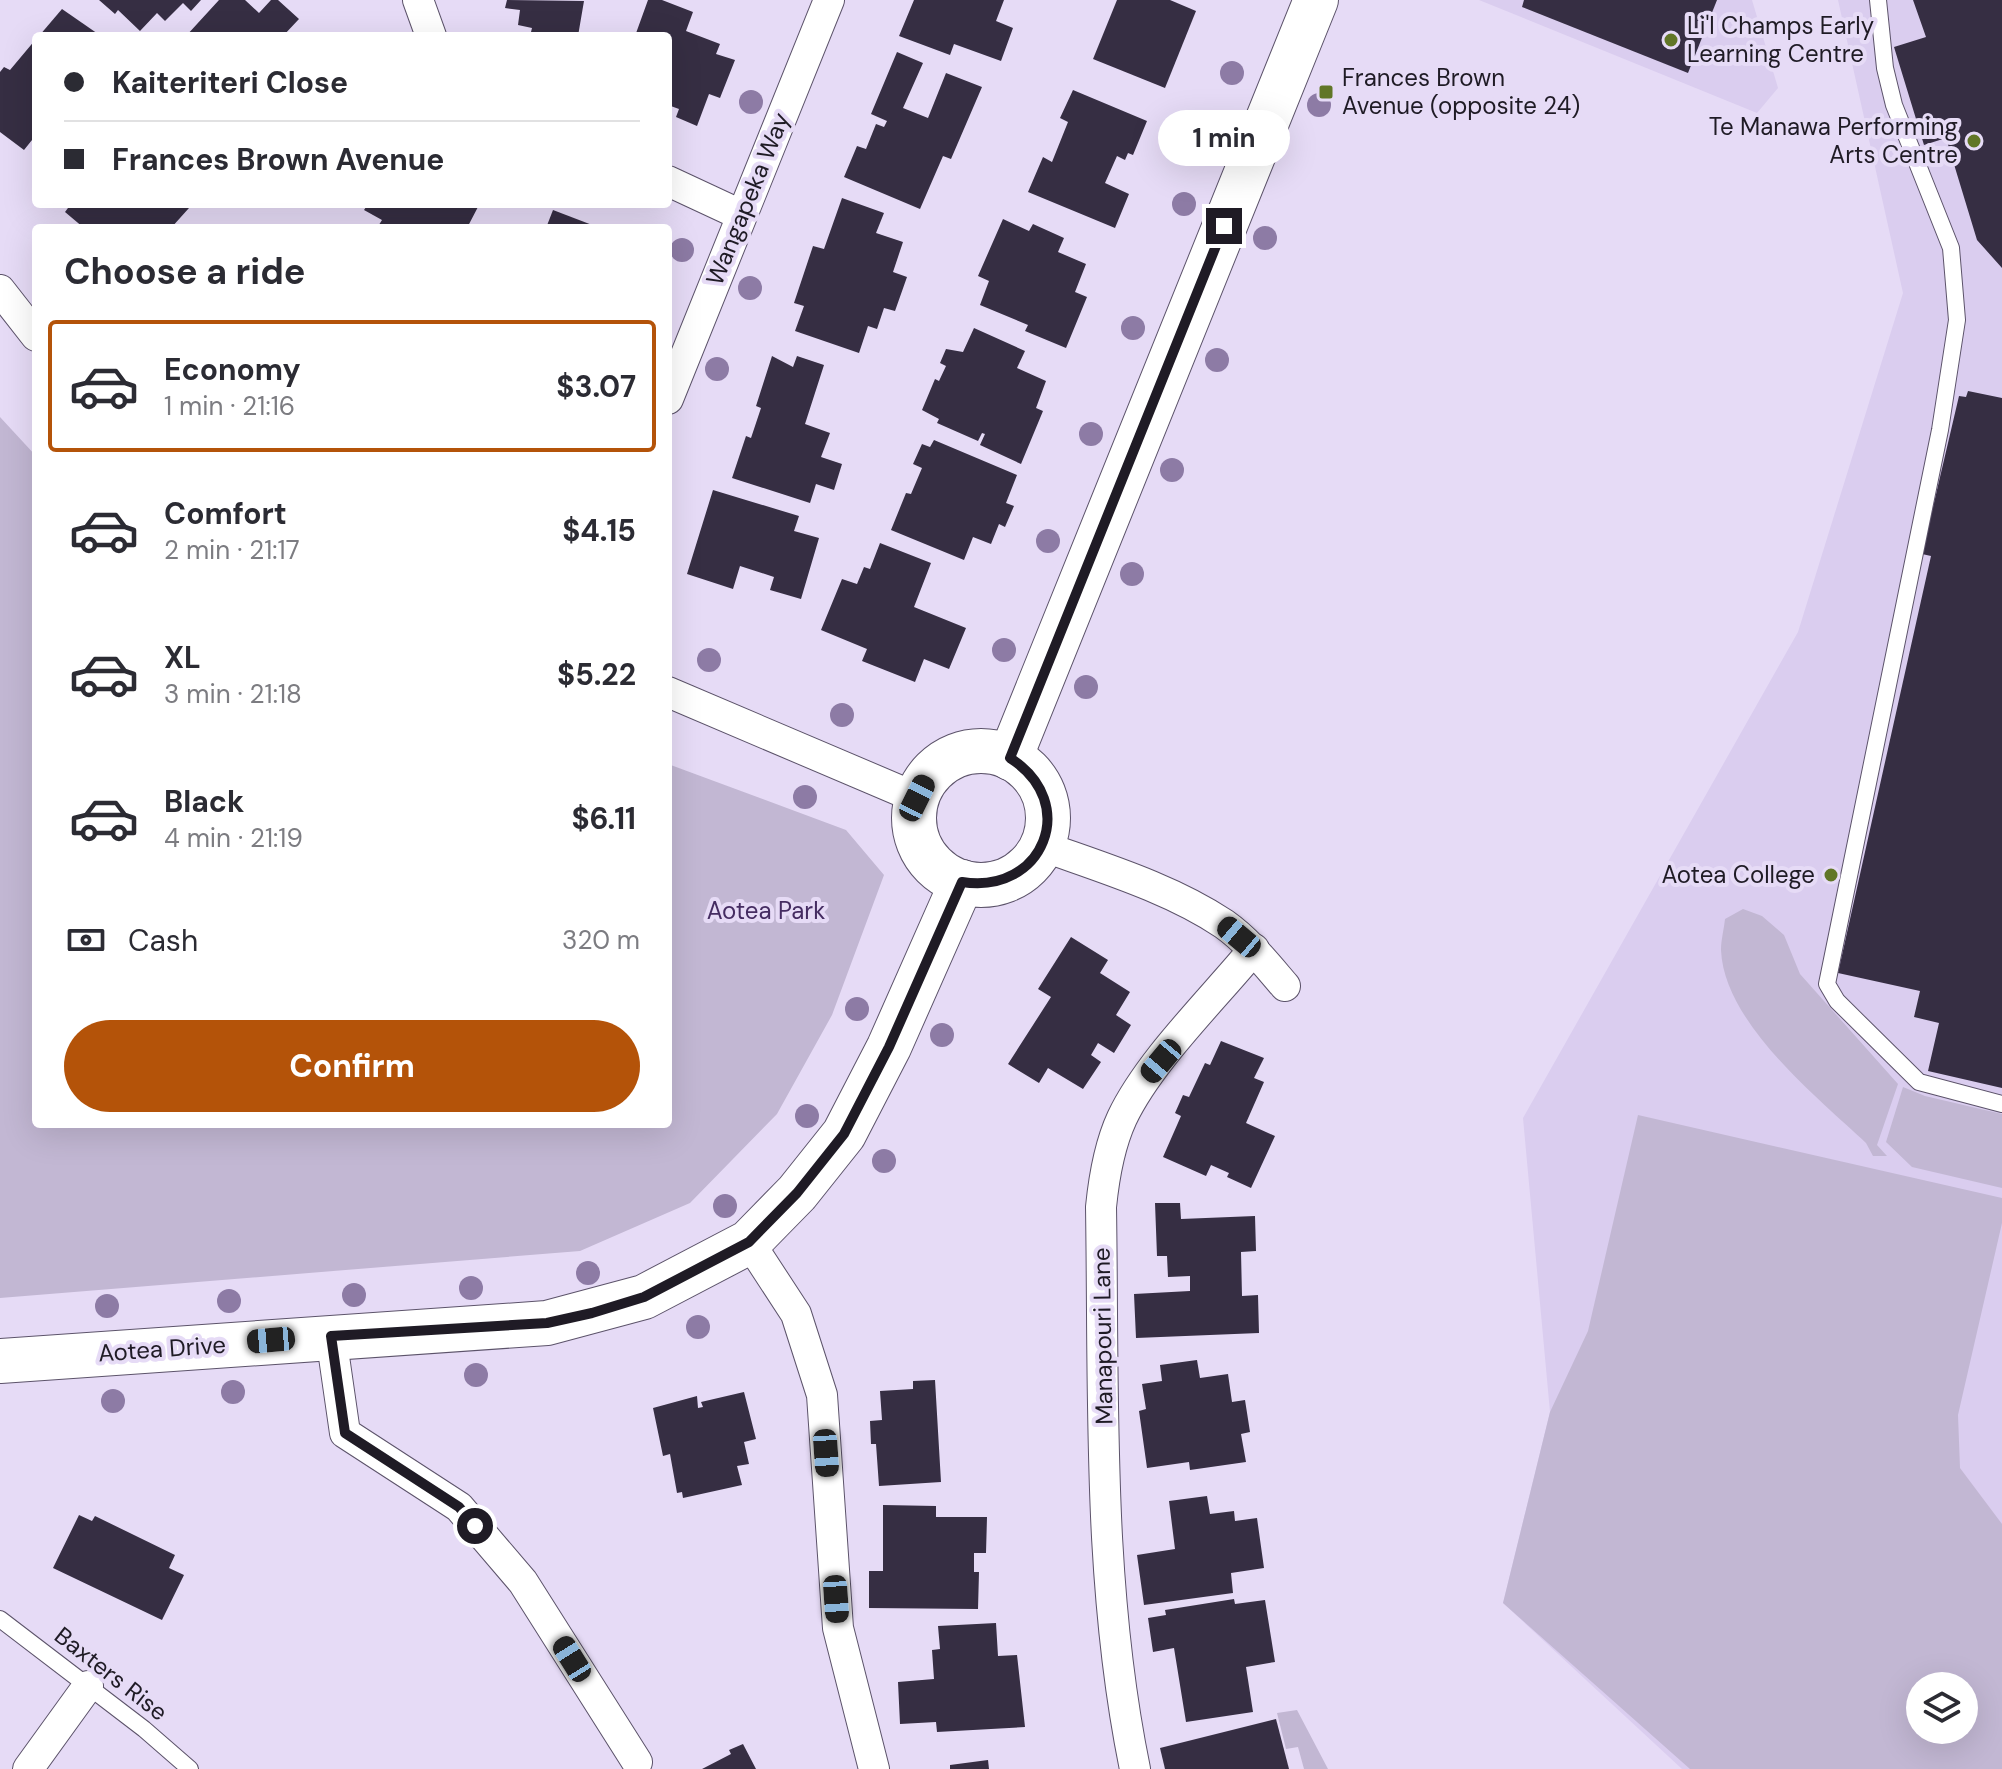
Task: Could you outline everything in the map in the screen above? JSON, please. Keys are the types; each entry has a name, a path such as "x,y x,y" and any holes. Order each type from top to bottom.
{"street":[{"path":"418,0 430,32"},
{"name":"Wangapeka Way","path":"672,389 829,0"},
{"path":"1010,758 1316,0"},
{"path":"672,183 741,215"},
{"path":"0,290 32,331"},
{"path":"672,694 917,798"},
{"path":"992,752 1010,758 1025,767 1044,796 1047,830 1042,846 1031,862 1000,883 962,882 943,873 928,859 918,840 914,819 917,798 938,766 955,756 992,752"},
{"path":"1042,846 1178,900 1224,924 1254,949 1285,986"},
{"name":"Aotea Drive","path":"0,1361 547,1323 644,1297 749,1242 797,1193 844,1134 889,1047 962,882"},
{"name":"Manapouri Lane","path":"1135,1769 1119,1692 1107,1575 1101,1207 1104,1177 1122,1118 1142,1084 1254,949"},
{"path":"749,1242 796,1314 822,1395 838,1628 874,1769"},
{"path":"331,1336 345,1433 459,1507 523,1582 637,1762"},
{"path":"28,1769 88,1686"}],"lane":[{"path":"1878,0 1885,68 1894,105 1951,248 1957,320 1940,430 1827,984 1837,1001 1919,1082 2002,1104"},
{"name":"Baxters Rise","path":"0,1619 190,1769"}],"shaded area":[{"name":"Li'l Champs Early Learning Centre","path":"1479,0 1752,0 1778,88 1757,113"},
{"name":"Aotea College","path":"1838,0 2002,0 2002,1769 1682,1769 1503,1603 1550,1412 1523,1118 1798,632 1903,293"}],"green space":[{"name":"Aotea Park","path":"0,417 32,452 32,1128 672,1128 672,765 846,830 884,875 832,1015 777,1114 690,1203 580,1251 0,1298"},
{"path":"1743,909 1762,916 1784,935 1800,974 1898,1084 1877,1145 1887,1156 1873,1156 1866,1143 1799,1081 1755,1031 1738,1004 1726,977 1721,946 1725,919"},
{"path":"1903,1087 1925,1096 2002,1114 2002,1188 1912,1167 1886,1142"},
{"path":"1638,1115 2002,1198 2002,1223 1958,1415 1960,1468 2002,1524 2002,1769 1690,1769 1503,1603 1550,1412 1588,1331"},
{"path":"1297,1710 1328,1769 1304,1769 1298,1747 1286,1749 1277,1713"}],"building":[{"path":"99,0 201,0 191,11 183,3 165,21 157,13 140,31 118,10 115,14"},
{"path":"219,0 245,0 259,13 271,0 278,0 299,19 287,32 190,32"},
{"path":"507,0 584,1 579,32 531,32 532,28 518,25 520,10 505,8"},
{"path":"648,0 662,0 693,12 686,31 720,44 716,54 735,60 720,98 709,94 697,126 676,117 679,109 672,106 672,32 636,32"},
{"path":"914,0 1004,0 996,21 1013,28 1001,61 954,44 950,55 899,36"},
{"path":"1117,0 1170,0 1196,11 1165,88 1093,59"},
{"path":"1524,0 1717,0 1688,73 1522,7"},
{"name":"Te Manawa Performing Arts Centre","path":"1913,0 2002,0 2002,268 1977,240 1946,138 1924,145 1894,47 1926,37"},
{"path":"62,9 95,32 42,32"},
{"path":"32,44 32,140 24,150 0,132 0,72 4,67 10,70"},
{"path":"897,52 923,63 903,108 928,118 946,73 982,87 951,159 943,156 920,209 844,177 857,146 866,149 876,124 884,127 887,121 871,114"},
{"path":"1073,90 1147,121 1133,155 1128,153 1125,160 1117,156 1105,183 1129,194 1115,228 1028,192 1043,157 1052,162 1068,122 1060,118"},
{"path":"842,198 884,213 876,233 903,242 893,272 907,277 895,311 884,308 877,329 868,326 859,353 795,331 804,306 794,303 813,246 824,249"},
{"path":"68,208 189,208 175,224 79,224 65,212"},
{"path":"477,208 469,224 380,224 382,220 364,210"},
{"path":"553,210 590,224 548,224"},
{"path":"1003,219 1029,231 1033,224 1064,238 1058,252 1086,264 1075,292 1087,297 1066,348 1025,331 1028,325 980,305 989,281 978,276"},
{"path":"974,328 1025,351 1017,368 1046,381 1036,408 1043,411 1021,464 980,445 985,434 982,433 978,441 937,423 939,419 922,410 935,379 939,381 946,366 940,363 946,349 963,352"},
{"path":"772,356 793,367 797,356 824,365 805,424 830,433 821,457 842,464 834,490 816,484 810,503 732,478 746,436 751,438 761,408 756,406"},
{"path":"1968,391 2002,398 2002,1088 1928,1071 1939,1023 1914,1017 1920,991 1838,973 1931,556 1922,554 1959,396 1966,397"},
{"path":"934,440 1017,475 1006,503 1014,506 1005,527 999,524 991,544 973,537 964,560 891,530 906,493 911,494 922,468 913,464 922,444 930,447"},
{"path":"713,490 799,516 794,531 819,538 801,599 770,590 774,577 740,566 733,589 687,574"},
{"path":"880,543 931,563 914,607 966,628 949,669 924,659 915,682 862,661 867,649 821,630 842,579 857,584 864,567 870,569"},
{"path":"1071,937 1108,960 1100,973 1130,992 1116,1015 1131,1025 1114,1053 1098,1043 1091,1055 1101,1062 1083,1089 1048,1068 1039,1083 1008,1064 1051,997 1038,989"},
{"path":"1221,1041 1264,1058 1254,1078 1264,1082 1246,1123 1275,1136 1251,1188 1227,1177 1229,1173 1211,1165 1206,1176 1163,1157 1181,1116 1175,1113 1183,1095 1189,1097 1205,1063 1210,1065"},
{"path":"1155,1203 1180,1203 1181,1219 1255,1216 1256,1251 1241,1252 1242,1296 1258,1295 1259,1333 1136,1338 1134,1294 1190,1291 1190,1276 1168,1277 1167,1256 1157,1256"},
{"path":"1197,1360 1200,1378 1228,1374 1232,1402 1245,1400 1250,1432 1241,1434 1246,1462 1190,1470 1189,1462 1147,1468 1139,1411 1146,1409 1142,1384 1162,1381 1160,1365"},
{"path":"935,1380 941,1482 879,1486 876,1444 871,1444 870,1421 882,1420 880,1391 913,1389 913,1381"},
{"path":"744,1392 756,1439 744,1442 749,1464 737,1466 742,1485 683,1498 682,1492 677,1493 670,1454 663,1456 653,1408 697,1396 698,1408 703,1407 701,1402"},
{"path":"1207,1496 1210,1514 1234,1511 1235,1521 1257,1518 1264,1568 1231,1573 1233,1593 1144,1605 1137,1555 1175,1549 1169,1501"},
{"path":"883,1505 936,1506 936,1517 987,1517 986,1553 974,1553 974,1572 979,1572 978,1609 869,1608 869,1571 883,1571"},
{"path":"79,1515 92,1521 95,1516 175,1555 169,1568 184,1575 162,1620 53,1568"},
{"path":"1234,1599 1235,1604 1265,1600 1275,1662 1246,1667 1253,1712 1186,1722 1174,1648 1153,1652 1148,1618 1166,1615 1165,1610"},
{"path":"996,1623 998,1656 1017,1655 1025,1727 937,1732 936,1722 900,1724 898,1682 934,1679 932,1650 940,1649 938,1626"},
{"path":"1276,1719 1289,1769 1165,1769 1160,1748"},
{"path":"743,1744 756,1769 702,1769 731,1754 729,1750"},
{"path":"988,1760 989,1769 950,1769 950,1765"}],"place":[{"name":"Li'l Champs Early Learning Centre","path":"1671,40"},
{"name":"Frances Brown Avenue (opposite 24)","path":"1326,92"},
{"name":"Te Manawa Performing Arts Centre","path":"1974,141"},
{"name":"Aotea College","path":"1831,875"}],"route":[{"path":"475,1526 459,1507 345,1433 331,1336 547,1323 592,1313 644,1297 749,1242 797,1193 844,1134 889,1047 962,882 981,885 1000,883 1031,862 1042,846 1048,812 1044,796 1025,767 1010,758 1224,226"}]}
